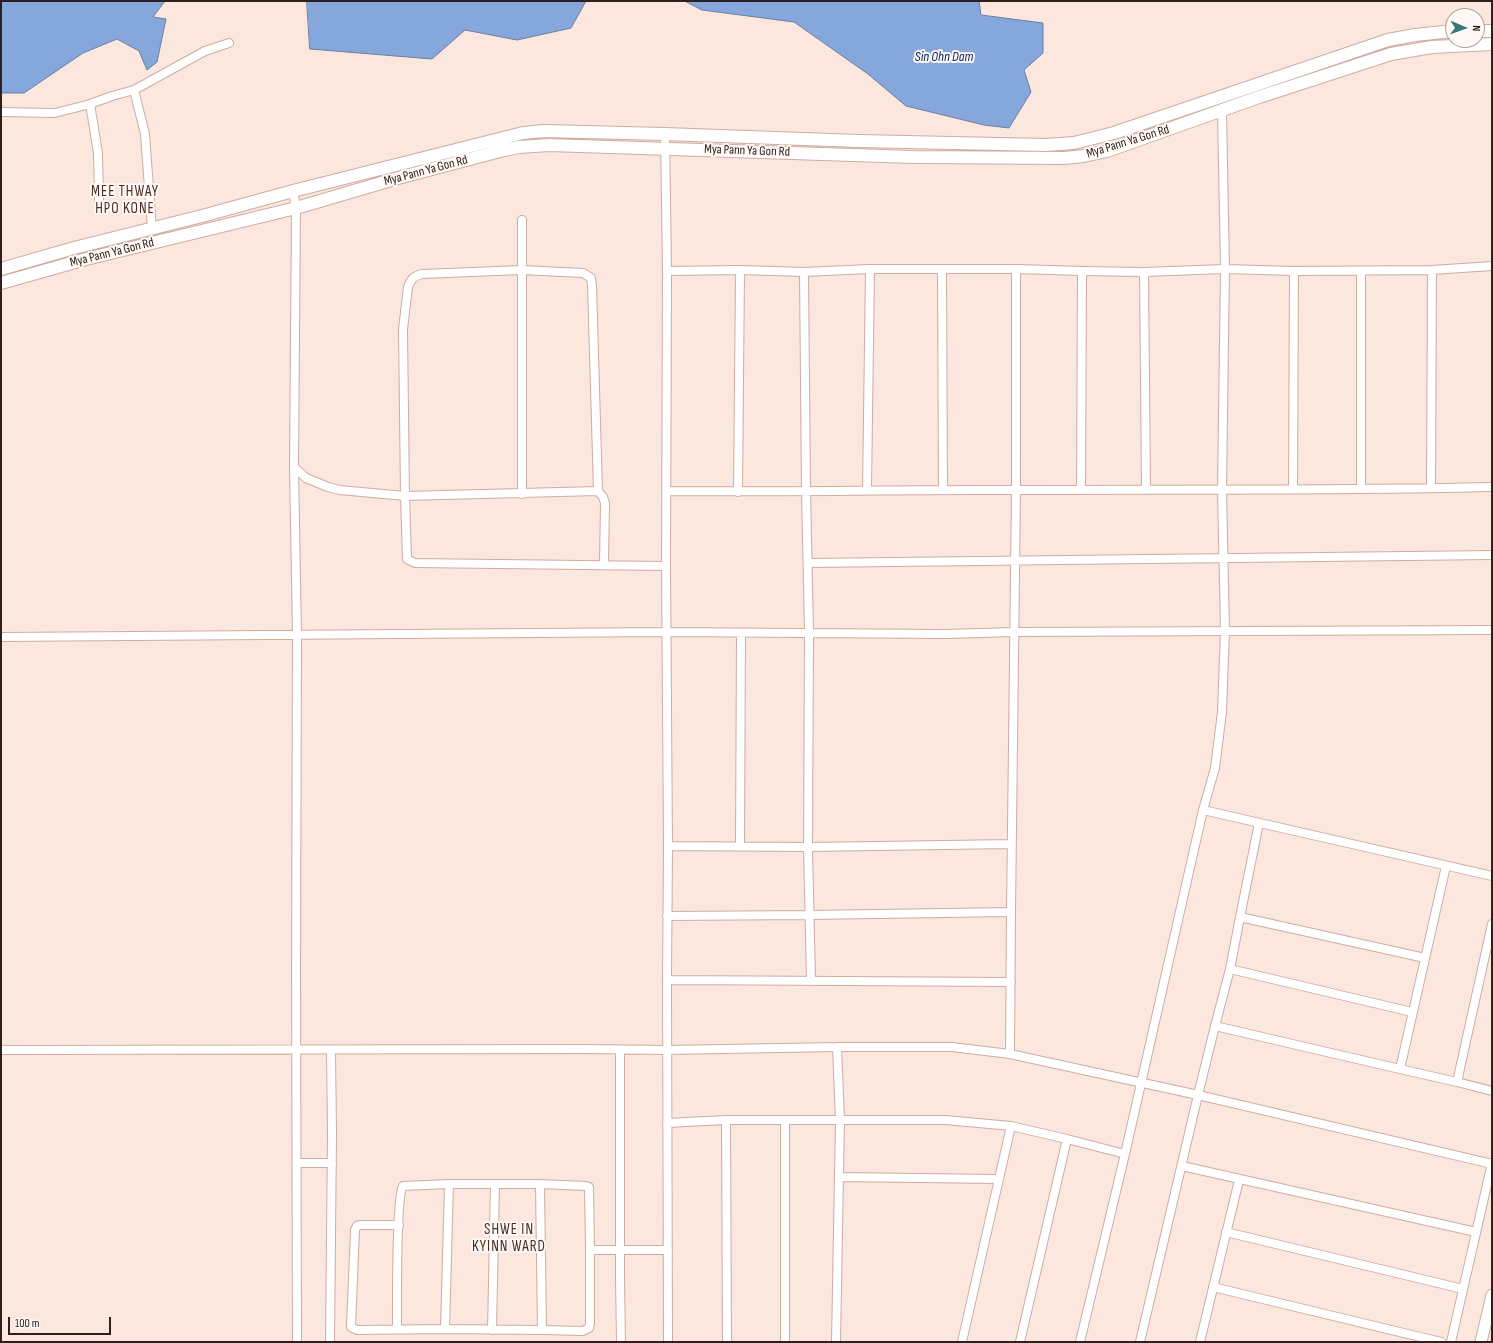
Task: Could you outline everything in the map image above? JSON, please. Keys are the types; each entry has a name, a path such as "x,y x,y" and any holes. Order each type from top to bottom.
{"main road":[{"name":"Mya Pann Ya Gon Rd","path":"1,269 74,248 152,229 292,191 523,133 544,131 665,134 1045,146 1074,143 1114,133 1388,40 1445,32"},
{"name":"Mya Pann Ya Gon Rd","path":"1,283 86,259 296,208 398,178 519,148 549,146 913,157 1064,158 1084,156 1107,151 1391,54 1432,47 1492,44"}],"street":[{"path":"1,112 55,113 90,104 134,90 205,51 229,43"},
{"path":"134,90 145,134 152,229"},
{"path":"90,104 98,153 99,201"},
{"path":"1080,1342 1125,1154 1203,810 1215,768 1222,712 1225,630 1222,558 1222,490 1225,269 1222,111"},
{"path":"665,134 667,271 666,632 668,846 668,1342"},
{"path":"292,191 296,208 294,467 297,634 297,1342"},
{"path":"522,220 522,494"},
{"path":"667,271 740,270 804,272 870,269 1016,268 1144,272 1225,269 1361,271 1432,270 1492,266"},
{"path":"1010,1054 1015,632 1016,268"},
{"path":"867,490 870,269"},
{"path":"942,269 943,490"},
{"path":"604,564 605,503 598,491 591,278 583,273 522,270 422,274 416,276 410,281 408,287 403,329 404,496 406,554 410,561 415,563 604,564 666,566"},
{"path":"738,492 740,270"},
{"path":"1431,488 1432,270"},
{"path":"1082,271 1082,490"},
{"path":"1293,489 1294,271"},
{"path":"1361,271 1361,488"},
{"path":"804,272 806,491 810,633 808,847 811,981"},
{"path":"1144,272 1146,490"},
{"path":"294,467 306,478 340,490 404,496 598,491"},
{"path":"667,491 1222,490 1492,487"},
{"path":"808,563 1492,555"},
{"path":"1,637 666,632 944,634 1225,630 1492,630"},
{"path":"740,846 741,633"},
{"path":"1203,810 1492,876"},
{"path":"1140,1342 1198,1095 1230,969 1259,823"},
{"path":"668,846 808,847 1012,844"},
{"path":"1400,1069 1446,866"},
{"path":"667,916 1011,912"},
{"path":"1240,917 1425,958"},
{"path":"1457,1082 1492,924"},
{"path":"1230,969 1412,1012"},
{"path":"667,980 1011,982"},
{"path":"1215,1026 1492,1091"},
{"path":"1,1050 667,1050 837,1047 952,1047 1010,1054 1198,1095 1492,1164 1451,1342"},
{"path":"836,1342 840,1178 840,1120 837,1047"},
{"path":"330,1342 332,1163 331,1050"},
{"path":"620,1050 621,1342"},
{"path":"667,1123 726,1120 945,1120 1011,1126 1125,1154"},
{"path":"726,1120 727,1342"},
{"path":"784,1342 785,1120"},
{"path":"962,1342 1011,1126"},
{"path":"1020,1342 1067,1139"},
{"path":"297,1163 332,1163"},
{"path":"1182,1166 1238,1180 1476,1232"},
{"path":"840,1178 998,1179"},
{"path":"1200,1342 1238,1180"},
{"path":"446,1329 449,1184"},
{"path":"397,1329 400,1196 403,1186 449,1184 540,1184 589,1187 590,1324 589,1328 583,1331 354,1329 351,1324 354,1230 360,1225 399,1225"},
{"path":"492,1330 495,1184"},
{"path":"540,1184 542,1330"},
{"path":"1226,1232 1463,1289"},
{"path":"590,1250 668,1250"},
{"path":"1213,1287 1441,1342"},
{"path":"1481,1342 1492,1295"}],"water":[{"path":"1,1 165,1 153,17 166,19 157,62 147,70 139,51 117,39 83,53 24,93 1,93"},
{"path":"307,1 586,1 571,28 517,40 465,30 432,59 310,49"},
{"name":"Sin Ohn Dam","path":"685,1 979,1 981,15 1043,23 1043,53 1024,70 1031,92 1009,128 984,125 906,106 868,74 794,22 702,10"}],"district":[{"name":"MEE THWAY HPO KONE","path":"125,200"},
{"name":"SHWE IN KYINN WARD","path":"509,1238"}]}
